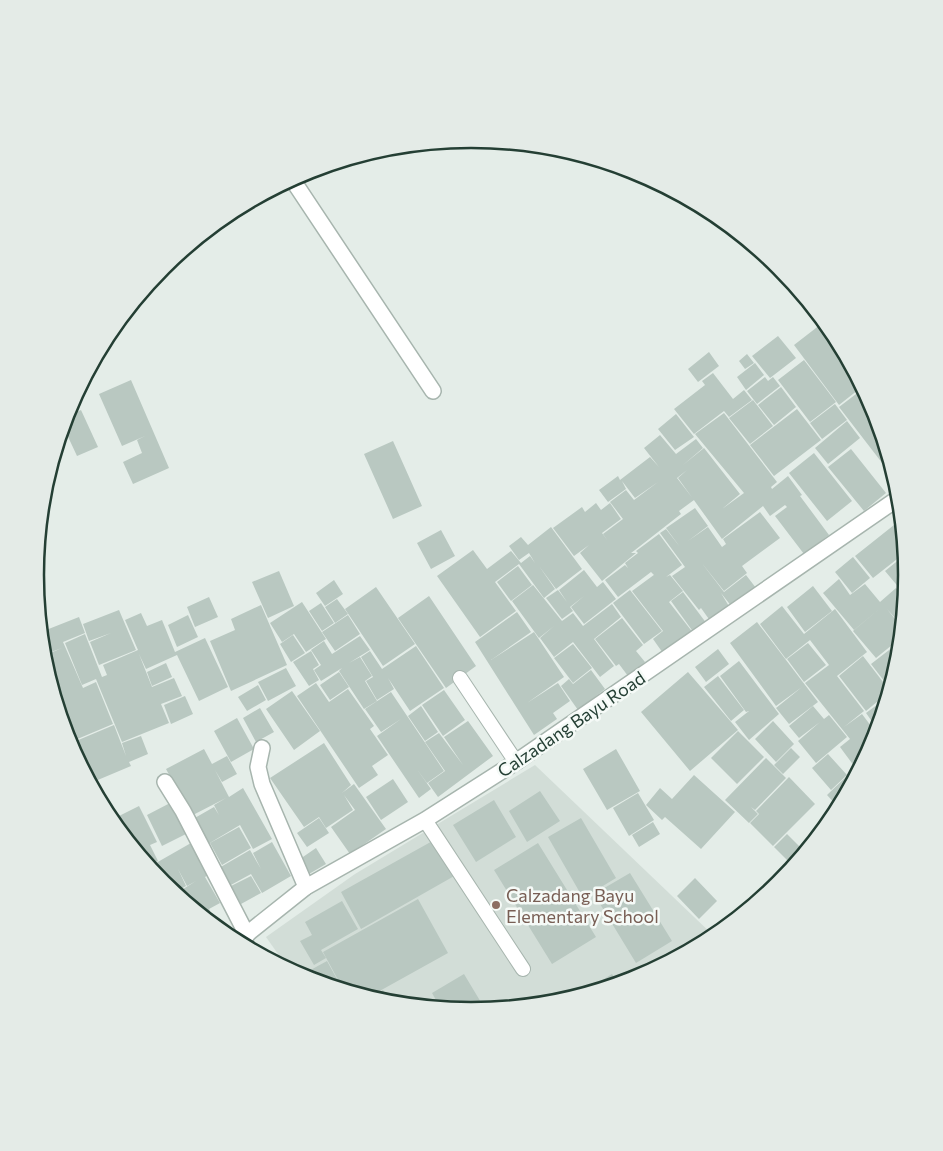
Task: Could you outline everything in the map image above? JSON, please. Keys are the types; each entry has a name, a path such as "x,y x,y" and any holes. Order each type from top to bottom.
{"street":[{"path":"296,185 433,391"},
{"name":"Calzadang Bayu Road","path":"244,937 306,888 425,820 516,762 893,502"},
{"path":"262,748 258,767 262,784 306,888"},
{"path":"165,782 183,811 240,935"}],"lane":[{"path":"460,678 516,762"},
{"path":"425,820 523,969"}],"shaded area":[{"name":"Calzadang Bayu Elementary School","path":"535,765 709,931 661,959 635,971 582,989 527,1000 499,1002 472,1003 416,1000 361,989 308,971 281,959 266,937 355,874"}],"building":[{"path":"819,326 842,362 857,391 839,405 794,345"},
{"path":"778,336 796,358 770,378 752,356"},
{"path":"709,352 719,366 698,382 688,369"},
{"path":"747,354 754,363 745,369 739,361"},
{"path":"804,360 836,402 810,422 778,380"},
{"path":"755,363 764,375 746,390 737,377"},
{"path":"713,373 733,399 744,390 752,400 729,417 724,411 694,434 674,409 705,385 702,381"},
{"path":"765,377 768,381 773,377 780,386 757,404 747,391"},
{"path":"131,380 169,468 133,484 123,462 142,453 137,440 145,436 122,446 99,394"},
{"path":"781,387 796,407 774,425 758,405"},
{"path":"858,393 877,438 886,467 839,407"},
{"path":"753,400 773,426 750,444 729,418"},
{"path":"835,404 847,420 822,439 810,423"},
{"path":"797,409 821,440 774,476 750,445"},
{"path":"81,410 98,447 77,456 67,435 76,412"},
{"path":"724,413 777,482 771,487 772,489 788,476 802,495 800,496 829,535 804,554 775,516 787,507 785,505 770,516 763,506 722,539 694,500 679,511 681,514 631,553 636,553 602,581 580,553 589,545 574,556 553,528 582,507 585,512 596,503 601,510 610,503 621,519 602,533 608,541 603,534 623,519 610,502 626,490 634,500 658,482 635,498 622,481 626,489 608,502 599,490 618,476 620,480 650,457 659,467 644,448 660,435 676,454 696,439 703,448 683,465 704,448 740,494 722,509 744,493 695,434"},
{"path":"676,414 694,437 675,450 658,429"},
{"path":"847,421 860,438 828,464 815,448"},
{"path":"393,441 422,506 393,519 364,454"},
{"path":"851,449 886,493 864,511 828,467"},
{"path":"814,453 852,501 827,521 789,473"},
{"path":"695,508 708,526 688,541 708,527 722,547 726,544 723,539 760,512 780,538 742,566 747,573 724,591 701,562 724,592 746,575 756,588 732,607 721,593 730,608 711,622 672,576 685,567 660,533 666,529 680,547 666,528"},
{"path":"894,525 896,528 898,558 873,578 855,556"},
{"path":"551,527 582,569 556,589 539,566 555,589 544,598 519,564 495,582 516,611 480,637 437,576 473,550 487,569 511,551 521,563 530,556 535,563 529,553 519,560 509,546 521,537 528,545"},
{"path":"441,530 455,556 431,569 417,543"},
{"path":"659,534 682,565 666,577 670,575 683,591 669,602 694,634 665,656 653,639 663,631 632,591 654,575 651,572 618,597 605,580 625,565 628,568 625,563 638,553 636,551"},
{"path":"853,557 870,578 852,593 835,572"},
{"path":"898,560 899,587 885,571"},
{"path":"518,566 532,585 511,601 497,582"},
{"path":"584,570 597,587 603,582 616,599 584,624 571,607 584,596 570,607 573,611 562,619 546,598 558,590 567,602 559,590"},
{"path":"279,571 294,606 268,618 252,582"},
{"path":"839,579 850,595 865,584 880,602 896,588 898,591 897,620 887,609 897,621 894,644 876,658 853,631 884,605 854,630 823,593"},
{"path":"334,580 343,594 325,606 316,593"},
{"path":"533,585 562,621 573,613 583,626 612,604 621,617 594,639 614,666 600,677 573,642 554,657 540,638 554,626 539,638 512,601"},
{"path":"813,586 832,611 805,632 787,607"},
{"path":"376,587 415,644 383,666 345,609"},
{"path":"630,590 662,631 644,644 613,603"},
{"path":"683,592 707,624 694,633 671,601"},
{"path":"429,596 476,666 446,688 398,618"},
{"path":"209,597 218,617 195,627 187,607"},
{"path":"337,599 348,614 335,623 325,607"},
{"path":"302,602 326,639 306,652 294,634 282,642 270,623"},
{"path":"321,603 334,623 322,631 309,611"},
{"path":"261,605 287,665 231,691 210,641 235,630 231,619"},
{"path":"782,606 804,634 835,609 867,652 837,676 864,711 844,727 862,714 872,727 854,766 840,747 850,739 805,683 829,665 810,640 786,659 760,624"},
{"path":"119,610 136,650 99,665 90,642 111,633 89,641 83,624"},
{"path":"517,612 531,632 491,660 534,632 564,677 527,703 558,683 570,701 553,713 557,719 534,735 475,642"},
{"path":"141,613 147,626 162,620 175,652 205,638 228,687 199,701 177,655 146,669 139,654 152,687 174,678 182,696 161,704 169,723 122,742 96,679 82,685 65,643 85,634 102,677 107,675 103,665 138,650 125,620"},
{"path":"188,615 198,637 177,647 168,625"},
{"path":"348,615 360,634 335,651 322,632"},
{"path":"79,617 85,633 63,642 83,688 96,682 113,724 76,739 58,686 51,653 62,648 51,652 47,630"},
{"path":"622,618 643,645 636,651 645,662 628,676 619,664 616,666 595,639"},
{"path":"757,622 818,702 789,724 776,708 802,687 776,706 730,643"},
{"path":"293,635 305,653 291,662 280,644"},
{"path":"360,636 370,650 349,663 360,657 372,676 365,681 377,701 364,709 339,671 342,668 321,681 314,670 321,665 311,650 324,641 332,654"},
{"path":"808,643 826,665 804,682 787,659"},
{"path":"573,644 592,668 573,683 554,658"},
{"path":"416,646 444,688 410,711 388,678 394,689 377,700 366,681 373,677 361,657 370,651 382,669"},
{"path":"893,647 893,647 886,683 871,664"},
{"path":"718,649 729,664 706,682 695,667"},
{"path":"311,651 319,665 313,669 319,680 309,686 293,662"},
{"path":"863,656 885,685 881,698 866,711 839,676"},
{"path":"739,661 779,714 749,740 735,722 749,711 746,712 720,676"},
{"path":"166,663 172,677 152,686 147,672"},
{"path":"286,668 296,686 268,701 258,682"},
{"path":"591,670 605,689 578,710 561,686 569,679 573,684"},
{"path":"339,672 349,687 330,700 320,685"},
{"path":"688,672 738,730 690,771 641,712"},
{"path":"718,676 744,710 731,721 704,687"},
{"path":"316,683 329,702 348,689 374,726 370,729 388,755 372,766 378,775 359,788 297,696"},
{"path":"258,685 266,700 247,711 238,697"},
{"path":"444,690 465,720 443,736 422,705"},
{"path":"292,691 320,731 294,750 266,709"},
{"path":"391,692 444,771 427,783 416,768 431,789 419,798 377,736 401,719 381,732 365,709"},
{"path":"185,696 193,714 171,724 164,705"},
{"path":"880,703 873,723 866,713"},
{"path":"421,706 438,732 425,741 408,716"},
{"path":"813,706 824,719 829,715 847,737 816,763 798,741 820,722 799,738 789,726"},
{"path":"260,708 274,732 256,742 243,718"},
{"path":"237,718 254,749 231,762 214,731"},
{"path":"468,721 493,756 438,797 428,783 445,771 425,742 439,733 463,765 444,737"},
{"path":"773,721 794,744 776,762 755,739"},
{"path":"114,725 126,756 122,743 141,736 148,754 129,762 131,766 96,781 77,741"},
{"path":"738,731 764,757 737,784 711,758"},
{"path":"324,743 351,785 342,793 354,784 386,829 350,854 331,827 355,810 344,795 353,810 326,828 319,817 304,827 270,778"},
{"path":"791,748 800,757 783,774 774,765"},
{"path":"204,749 212,764 227,756 237,774 222,782 215,770 229,797 243,788 272,839 253,849 240,825 208,844 193,819 214,807 219,815 214,805 226,798 191,816 166,769"},
{"path":"616,749 640,791 607,810 583,769"},
{"path":"828,754 847,775 831,790 812,768"},
{"path":"766,758 786,778 755,810 751,807 758,814 749,823 725,800"},
{"path":"694,775 735,812 701,849 665,817 662,820 646,805 660,788 672,799"},
{"path":"848,775 834,802 827,795"},
{"path":"789,777 815,804 773,846 750,823 759,814 756,811"},
{"path":"393,779 408,802 381,820 366,797"},
{"path":"540,791 560,821 527,842 509,811"},
{"path":"638,793 654,820 629,836 613,808"},
{"path":"494,800 516,837 476,862 453,825"},
{"path":"172,802 188,833 162,846 147,815"},
{"path":"139,806 157,842 150,845 158,861 155,863 150,858 118,816"},
{"path":"319,818 329,833 307,847 297,833"},
{"path":"581,818 616,878 583,898 548,837"},
{"path":"653,822 660,834 639,847 632,835"},
{"path":"239,827 251,848 222,865 210,843"},
{"path":"787,834 801,848 789,862 774,847"},
{"path":"436,839 456,875 361,929 341,892"},
{"path":"272,842 291,876 262,893 251,874 229,886 219,868 250,850 261,869 253,853"},
{"path":"191,843 208,875 205,877 220,903 209,909 213,916 182,890 196,881 187,886 178,869 186,886 181,889 155,863"},
{"path":"538,843 596,937 552,964 494,870"},
{"path":"316,848 326,864 309,874 300,859"},
{"path":"630,873 672,941 636,963 594,894"},
{"path":"251,876 261,893 241,904 231,886"},
{"path":"695,878 717,901 699,919 677,896"},
{"path":"418,899 448,953 377,993 339,983 323,952"},
{"path":"342,901 358,929 321,950 326,958 314,965 300,941 312,935 305,922"},
{"path":"327,961 339,982 334,981 308,971"},
{"path":"464,974 481,1003 437,1001 432,993"},
{"path":"612,974 615,979 609,981 594,986"}],"place":[{"name":"Calzadang Bayu Elementary School","path":"496,905"}]}
